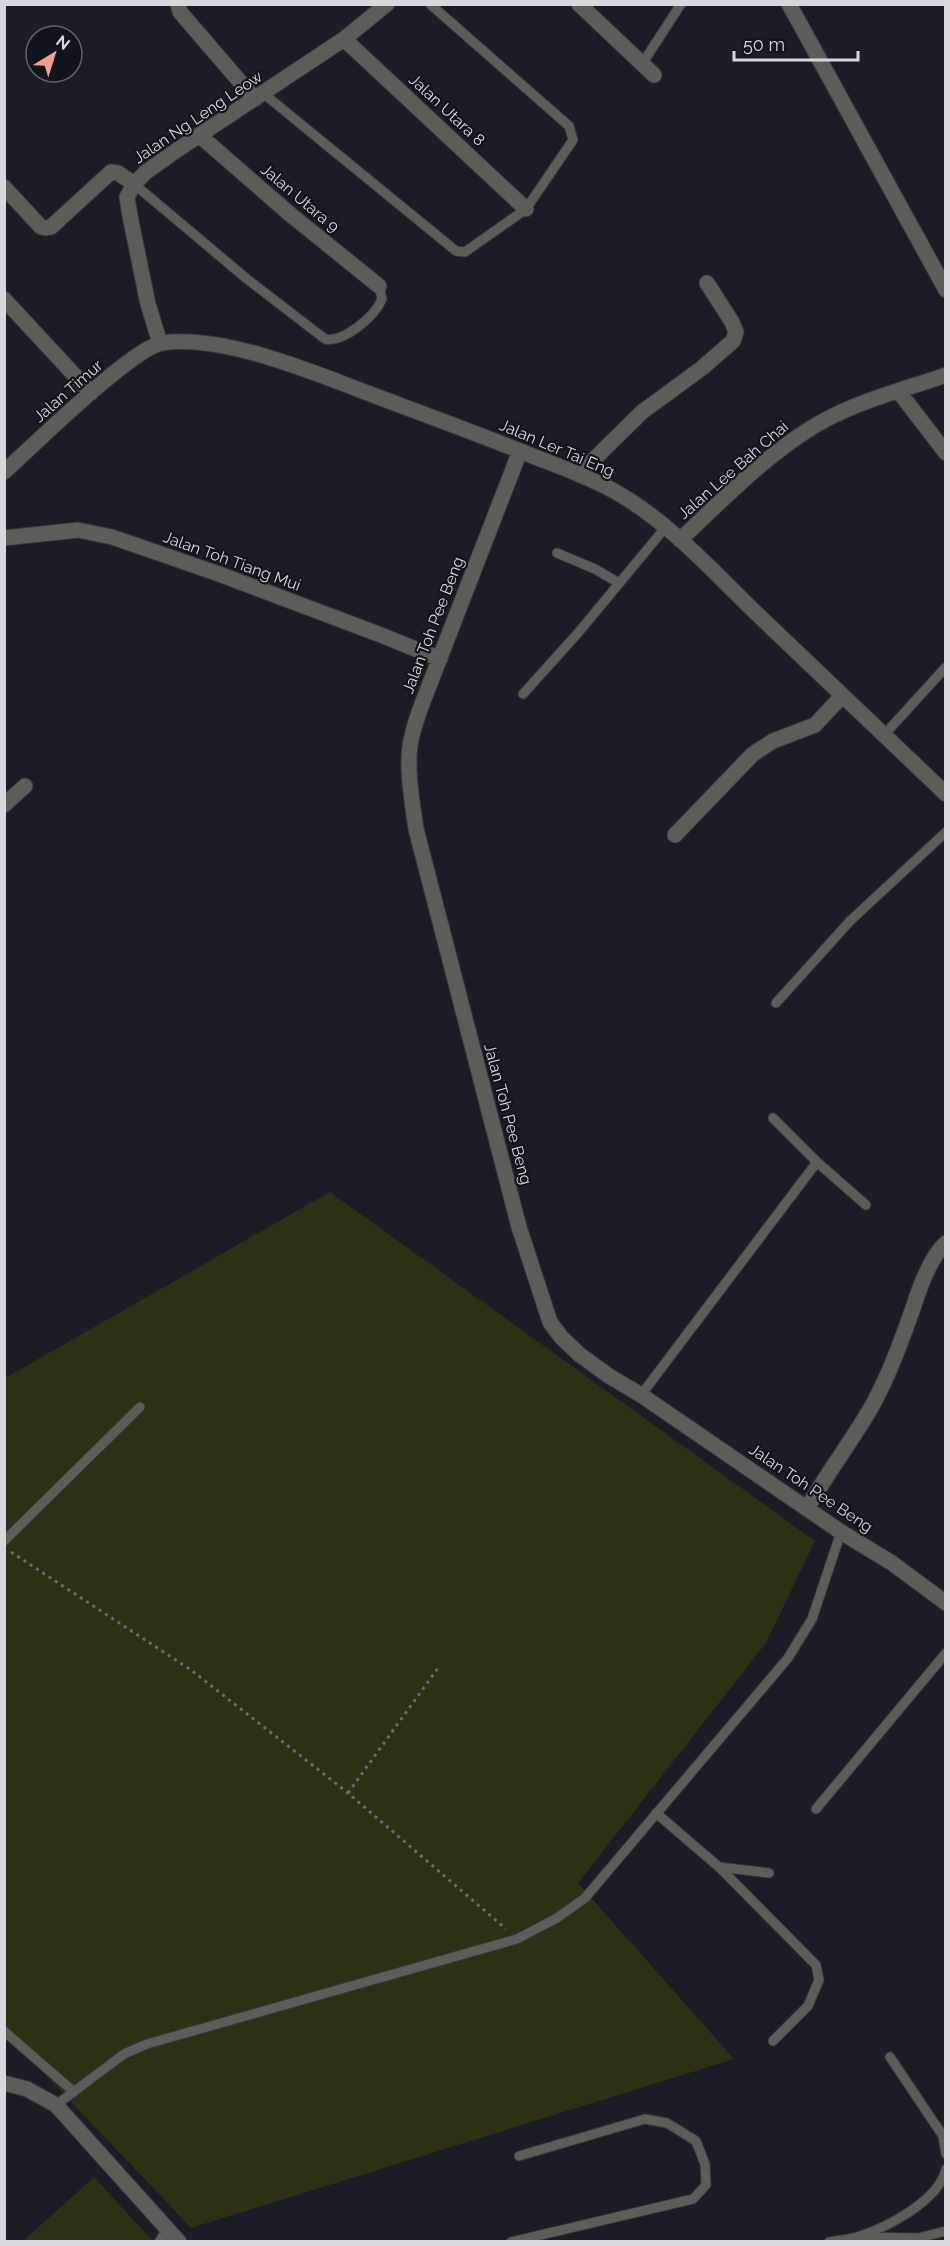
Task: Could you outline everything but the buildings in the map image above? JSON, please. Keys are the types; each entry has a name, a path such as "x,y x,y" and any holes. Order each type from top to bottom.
{"street":[{"path":"178,4 180,12 259,96"},
{"name":"Jalan Ng Leng Leow","path":"160,343 148,304 127,198 134,184 146,172 199,135 344,39 387,4"},
{"path":"579,4 654,75"},
{"path":"789,4 945,290"},
{"name":"Jalan Utara 8","path":"344,39 526,208"},
{"name":"Jalan Utara 9","path":"199,135 291,215 379,286"},
{"path":"4,187 41,227 46,228 51,227 111,172 118,173 134,184"},
{"path":"579,474 642,412 702,368 733,341 736,332 732,322 707,283"},
{"path":"4,298 91,393"},
{"name":"Jalan Timur","path":"4,472 91,393 132,360 160,343"},
{"name":"Jalan Ler Tai Eng","path":"160,343 196,343 235,349 275,360 520,451 579,474 616,492 680,540 945,794"},
{"name":"Jalan Lee Bah Chai","path":"680,540 726,496 801,434 827,419 945,375"},
{"path":"899,392 945,453"},
{"name":"Jalan Toh Pee Beng","path":"520,451 412,734 408,758 410,789 419,840 519,1227 550,1322 561,1337 580,1355 609,1376 641,1395 841,1532 892,1563 945,1603"},
{"name":"Jalan Toh Tiang Mui","path":"4,538 78,530 112,537 381,634 440,659"},
{"path":"675,835 753,754 773,741 815,725 843,696"},
{"path":"4,805 25,786"},
{"path":"807,1507 872,1406 896,1355 918,1293 935,1257 945,1243"},
{"path":"4,2083 27,2089 56,2105 163,2235 179,2241"}],"lane":[{"path":"259,96 456,251 465,252 526,208 573,140 573,134 569,126 430,4"},
{"path":"642,64 681,4"},
{"path":"134,184 247,279 325,339 341,338 368,317 380,305 382,299 379,286"},
{"path":"523,694 665,528"},
{"path":"556,553 588,565 619,583"},
{"path":"884,735 945,666"},
{"path":"777,1003 851,920 945,832"},
{"path":"773,1118 817,1162 866,1205"},
{"path":"641,1395 817,1162"},
{"path":"4,1541 140,1407"},
{"path":"56,2105 124,2054 147,2044 517,1939 557,1918 585,1898 788,1658 802,1638 812,1619 841,1532"},
{"path":"816,1809 945,1653"},
{"path":"656,1814 719,1867 816,1965 819,1980 808,2006 773,2041"},
{"path":"719,1867 769,1873"},
{"path":"4,2031 74,2092"},
{"path":"890,2057 943,2136 945,2154"},
{"path":"511,2241 693,2199 706,2185 705,2164 696,2141 667,2122 645,2119 519,2156"},
{"path":"856,2237 908,2212 930,2195 944,2177 945,2169"},
{"path":"829,2241 856,2237 918,2238 945,2231"}],"path":[{"path":"4,1548 191,1670 348,1793 517,1939"},
{"path":"348,1793 438,1668"}],"green space":[{"path":"330,1192 815,1541 766,1643 578,1883 734,2059 191,2228 5,2032 5,1378"},
{"path":"94,2177 153,2241 23,2241"}]}
